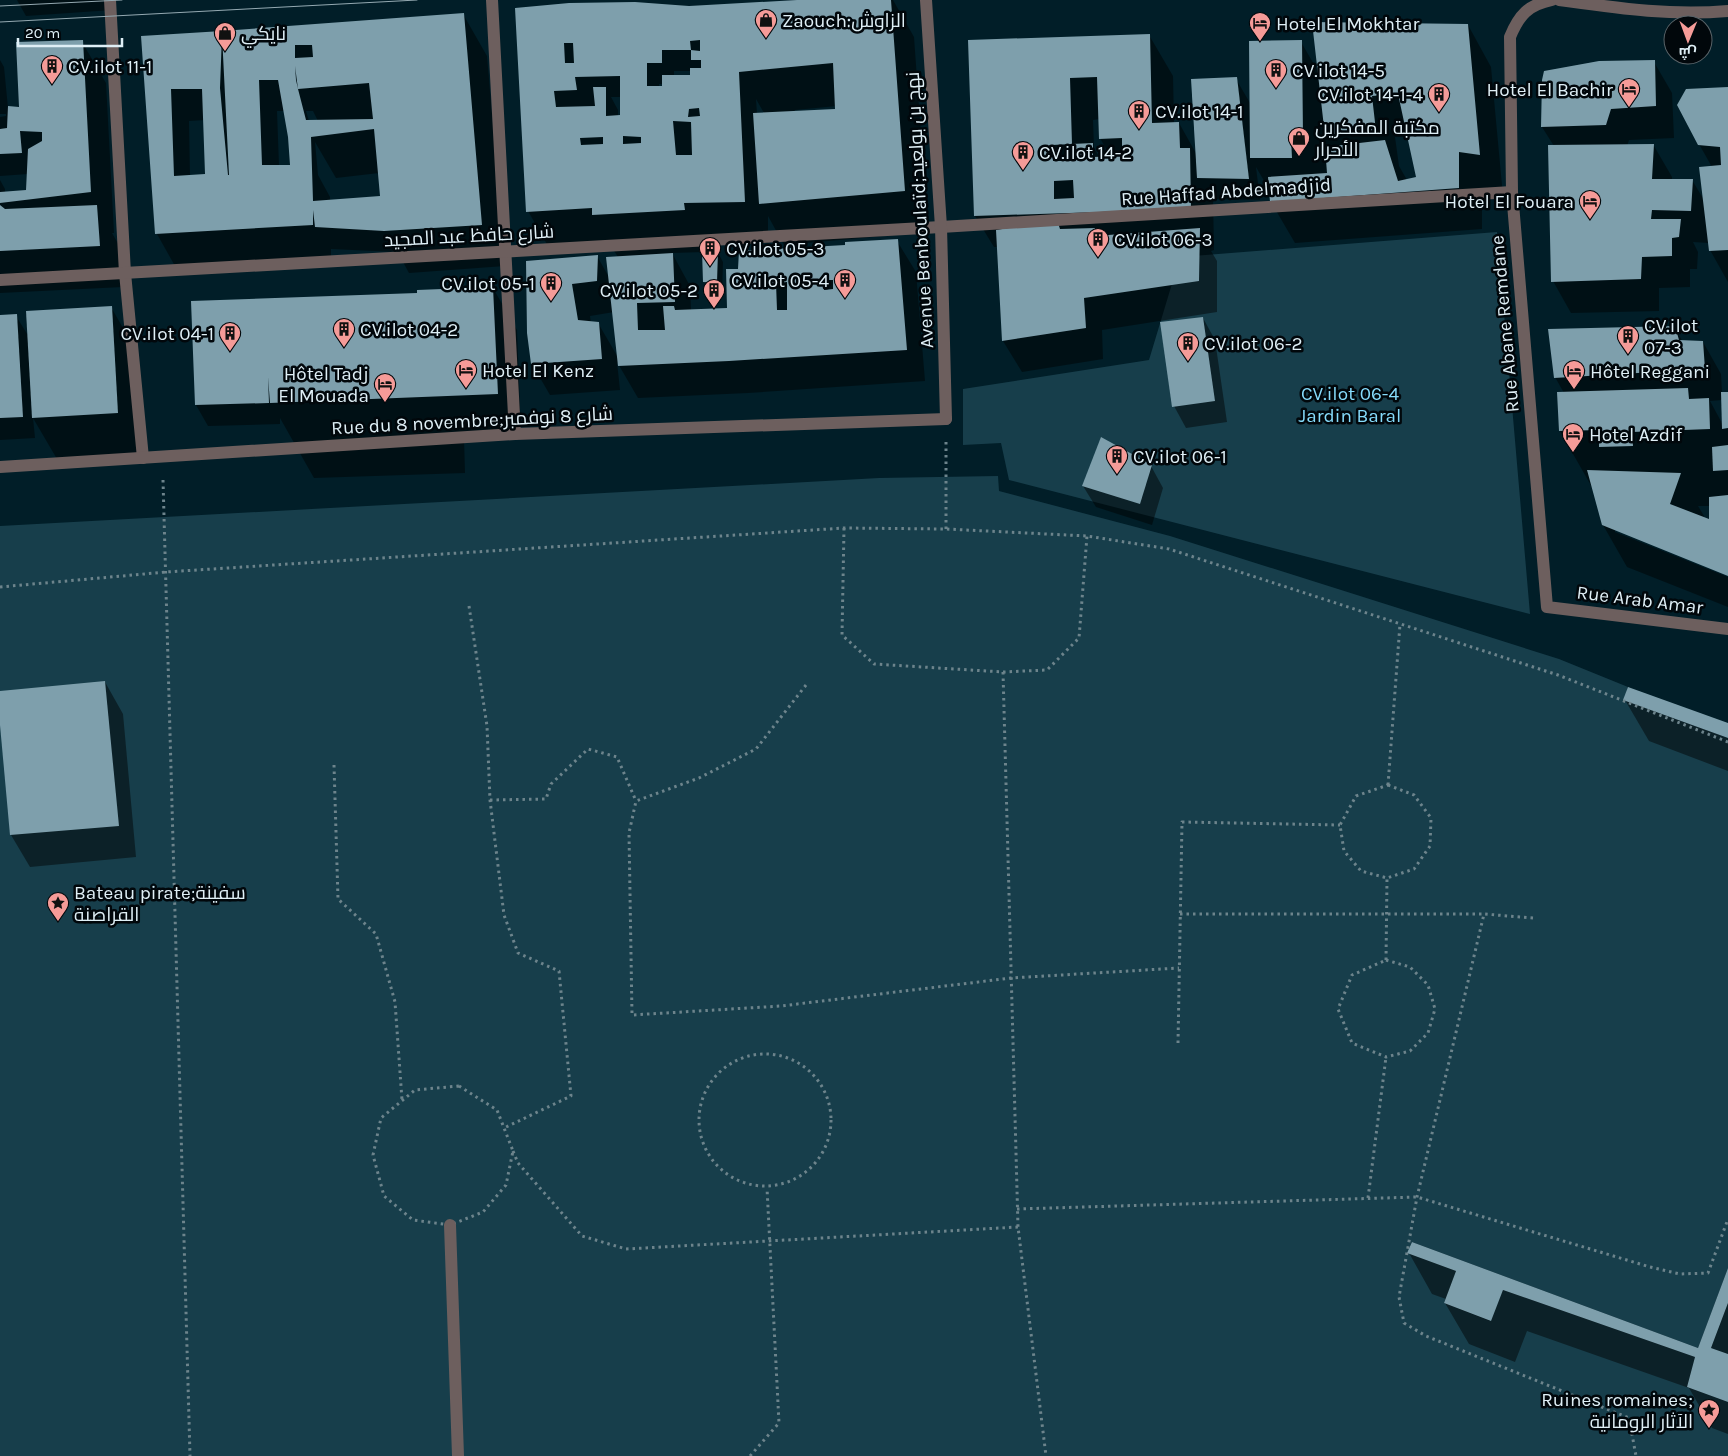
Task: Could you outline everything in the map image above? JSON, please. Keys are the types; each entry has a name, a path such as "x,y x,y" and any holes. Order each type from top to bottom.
{"street":[{"path":"110,0 125,273 143,458"},
{"path":"492,0 515,434"},
{"name":"Avenue Benboulaïd;نهج بن بولعيد","path":"926,0 941,227 946,419"},
{"name":"Rue Abane Remdane","path":"1547,607 1512,192 1510,37 1516,23 1526,11 1540,3 1552,0"},
{"path":"1559,0 1666,13 1728,11"},
{"name":"Rue Haffad Abdelmadjid","path":"941,227 1512,192"},
{"name":"شارع حافظ عبد المجيد","path":"0,280 941,227"},
{"name":"Rue du 8 novembre;شارع 8 نوفمبر","path":"0,466 515,434 946,419"},
{"name":"Rue Arab Amar","path":"1547,607 1728,629"},
{"path":"450,1225 458,1456"}],"path":[{"path":"946,419 946,529"},
{"path":"162,457 190,1456"},
{"path":"844,528 842,635 874,664 1003,672 1047,670 1079,638 1087,536"},
{"path":"0,587 166,572 844,528 946,529 1087,536 1169,549 1558,675 1728,742"},
{"path":"469,606 487,726 490,800 504,915 518,953 559,971 571,1096 504,1128"},
{"path":"1388,785 1400,624"},
{"path":"1003,672 1017,1209 1046,1456"},
{"path":"636,801 699,778 756,749 806,685"},
{"path":"490,800 546,799 551,784 588,749 617,757 636,801 629,833 632,1014 781,1006 1011,978 1179,968"},
{"path":"334,766 338,899 376,934 395,1002 402,1101"},
{"path":"1388,785 1414,795 1431,818 1430,846 1414,869 1387,878 1361,871 1344,851 1340,825 1356,796 1388,785"},
{"path":"1178,1043 1182,822 1340,825"},
{"path":"1386,960 1387,878"},
{"path":"1180,914 1484,914 1533,918"},
{"path":"1484,914 1416,1197 1399,1296 1404,1323 1426,1336 1628,1418 1636,1456"},
{"path":"1386,960 1410,967 1428,985 1435,1009 1428,1033 1410,1051 1386,1057 1352,1043 1338,1009 1352,975 1386,960"},
{"path":"764,1052 804,1064 829,1098 830,1132 830,1140 807,1174 767,1188 726,1176 721,1170 701,1143 700,1101 724,1066 764,1052"},
{"path":"1368,1198 1386,1057"},
{"path":"513,1151 506,1186 483,1212 450,1225 413,1220 384,1196 373,1155 382,1118 415,1090 460,1086 497,1110 518,1163 582,1236 626,1249 1018,1227"},
{"path":"750,1456 779,1423 767,1188"},
{"path":"1017,1209 1416,1197 1650,1267 1680,1274 1708,1273 1728,1219"}],"green space":[{"name":"CV.ilot 06-4 Jardin Baral","path":"1497,232 1530,614 1009,480 1001,443 963,445 963,389 1149,360 1180,257"},
{"path":"998,476 999,491 1170,536 1559,659 1628,687 1624,700 1728,738 1728,1268 1698,1348 1412,1242 1407,1253 1456,1271 1444,1303 1490,1321 1503,1290 1695,1357 1687,1387 1728,1402 1728,1456 0,1456 0,526 879,478"},
{"name":"Ruines romaines; الآثار الرومانية","path":"1728,1303 1728,1354 1711,1348"}],"building":[{"path":"797,0 891,0 905,191 759,204 753,113 835,109 833,63 739,72 745,202 684,203 685,210 592,215 592,208 526,212 515,8 569,3 635,2 689,6","holes":["700,40 700,51 691,50 690,41","564,43 573,43 574,63 565,63","662,50 691,50 691,60 701,60 701,68 690,68 690,75 662,75 662,86 647,86 647,63 662,63","620,76 620,115 606,116 606,87 593,87 595,106 556,107 554,91 577,90 575,77","699,108 700,116 688,117 689,109","673,121 691,122 692,155 676,155","623,136 641,137 641,143 623,144","603,137 603,144 581,145 580,138"]},
{"path":"464,13 482,225 384,231 315,227 313,210 313,225 155,234 141,36","holes":["222,35 229,175 220,88","295,45 312,45 313,57 295,58","259,80 278,80 288,137 290,165 262,165","369,83 373,119 306,120 298,89","171,89 202,89 205,174 174,176","374,129 380,196 313,201 311,137"]},
{"name":"CV.ilot 14-1-4","path":"1312,22 1468,24 1480,155 1459,152 1459,188 1270,202 1268,177 1327,173 1325,147 1385,140 1398,181 1416,177 1398,94 1372,96 1376,131 1325,136"},
{"name":"CV.ilot 14-1","path":"1150,34 1152,123 1179,122 1180,148 1190,148 1191,209 974,216 968,40","holes":["1097,77 1099,139 1122,138 1122,156 1093,157 1093,143 1072,144 1070,78","1072,144 1073,161 1053,161 1052,145","1073,180 1074,198 1054,199 1054,181"]},
{"name":"CV.ilot 11-1","path":"83,40 91,192 0,203 0,192 26,190 28,149 42,141 42,132 20,131 22,153 0,154 0,129 7,128 8,106 19,107 16,42"},
{"name":"CV.ilot 14-5","path":"1302,40 1303,137 1291,137 1292,158 1250,158 1249,41"},
{"path":"1655,60 1656,106 1611,109 1606,125 1541,127 1542,80 1544,71 1599,61"},
{"path":"1237,77 1249,179 1197,178 1191,79"},
{"path":"1728,87 1728,250 1709,251 1699,167 1721,165 1720,147 1698,145 1677,105 1686,89"},
{"path":"1654,144 1652,179 1693,179 1691,211 1652,210 1651,219 1681,219 1679,237 1672,238 1672,256 1642,257 1641,279 1551,282 1548,145"},
{"path":"0,205 5,209 97,205 100,246 0,251"},
{"name":"CV.ilot 06-3","path":"1057,220 1060,229 1095,228 1095,236 1200,228 1199,281 1084,298 1086,328 1002,341 996,230"},
{"path":"898,239 907,350 618,366 606,257 673,253 675,302 637,303 638,330 665,330 663,306 674,306 675,310 727,308 726,269 738,269 739,251 845,245 845,242","holes":["823,280 833,280 833,289 824,290","787,282 787,310 777,310 776,283"]},
{"name":"CV.ilot 05-3","path":"718,250 717,283 703,282 702,251"},
{"name":"CV.ilot 05-1","path":"598,255 597,281 572,284 578,320 599,322 602,359 531,364 527,333 526,261"},
{"path":"493,287 498,394 270,403 268,377 269,403 195,405 191,301 417,293 417,290"},
{"path":"112,306 118,413 32,418 26,311"},
{"path":"17,314 23,417 0,418 0,315"},
{"name":"CV.ilot 06-2","path":"1203,317 1215,401 1172,407 1160,322"},
{"name":"CV.ilot 07-3","path":"1675,326 1679,340 1703,341 1705,369 1554,378 1548,329"},
{"path":"1688,388 1689,399 1709,398 1710,429 1632,432 1633,446 1599,447 1599,430 1559,431 1557,392"},
{"path":"1721,392 1728,392 1728,428 1722,429"},
{"name":"CV.ilot 06-1","path":"1101,437 1152,465 1140,504 1082,486"},
{"path":"1728,445 1728,470 1713,471 1712,447"},
{"path":"1587,470 1681,473 1670,504 1709,519 1709,497 1728,495 1728,576 1602,525"},
{"path":"105,681 119,826 10,835 0,725 0,691"},
{"path":"1628,687 1728,723 1728,738 1623,700"},
{"path":"1412,1242 1698,1348 1728,1268 1728,1303 1711,1348 1728,1354 1728,1402 1687,1387 1695,1357 1503,1290 1491,1321 1444,1303 1456,1271 1407,1253"}],"tram line":[{"path":"0,6 122,0"},
{"path":"0,22 417,0"}],"place":[{"name":"Zaouch:الزاوش","path":"766,39"},
{"name":"Hotel El Mokhtar","path":"1260,42"},
{"name":"نايكي","path":"225,52"},
{"name":"CV.ilot 11-1","path":"52,85"},
{"name":"CV.ilot 14-5","path":"1276,89"},
{"name":"Hotel El Bachir","path":"1629,108"},
{"name":"CV.ilot 14-1-4","path":"1439,113"},
{"name":"CV.ilot 14-1","path":"1139,130"},
{"name":"مكتبة المفكرين الأحرار","path":"1299,157"},
{"name":"CV.ilot 14-2","path":"1023,171"},
{"name":"Hotel El Fouara","path":"1590,220"},
{"name":"CV.ilot 06-3","path":"1098,258"},
{"name":"CV.ilot 05-3","path":"710,267"},
{"name":"CV.ilot 05-4","path":"845,299"},
{"name":"CV.ilot 05-1","path":"551,302"},
{"name":"CV.ilot 05-2","path":"714,309"},
{"name":"CV.ilot 04-2","path":"344,348"},
{"name":"CV.ilot 04-1","path":"230,352"},
{"name":"CV.ilot 07-3","path":"1628,355"},
{"name":"CV.ilot 06-2","path":"1188,362"},
{"name":"Hotel El Kenz","path":"466,389"},
{"name":"Hôtel Reggani","path":"1574,390"},
{"name":"Hôtel Tadj El Mouada","path":"385,403"},
{"name":"Hotel Azdif","path":"1573,453"},
{"name":"CV.ilot 06-1","path":"1117,475"},
{"name":"Bateau pirate;سفينة القراصنة","path":"58,922"},
{"name":"Ruines romaines; الآثار الرومانية","path":"1709,1429"}]}
